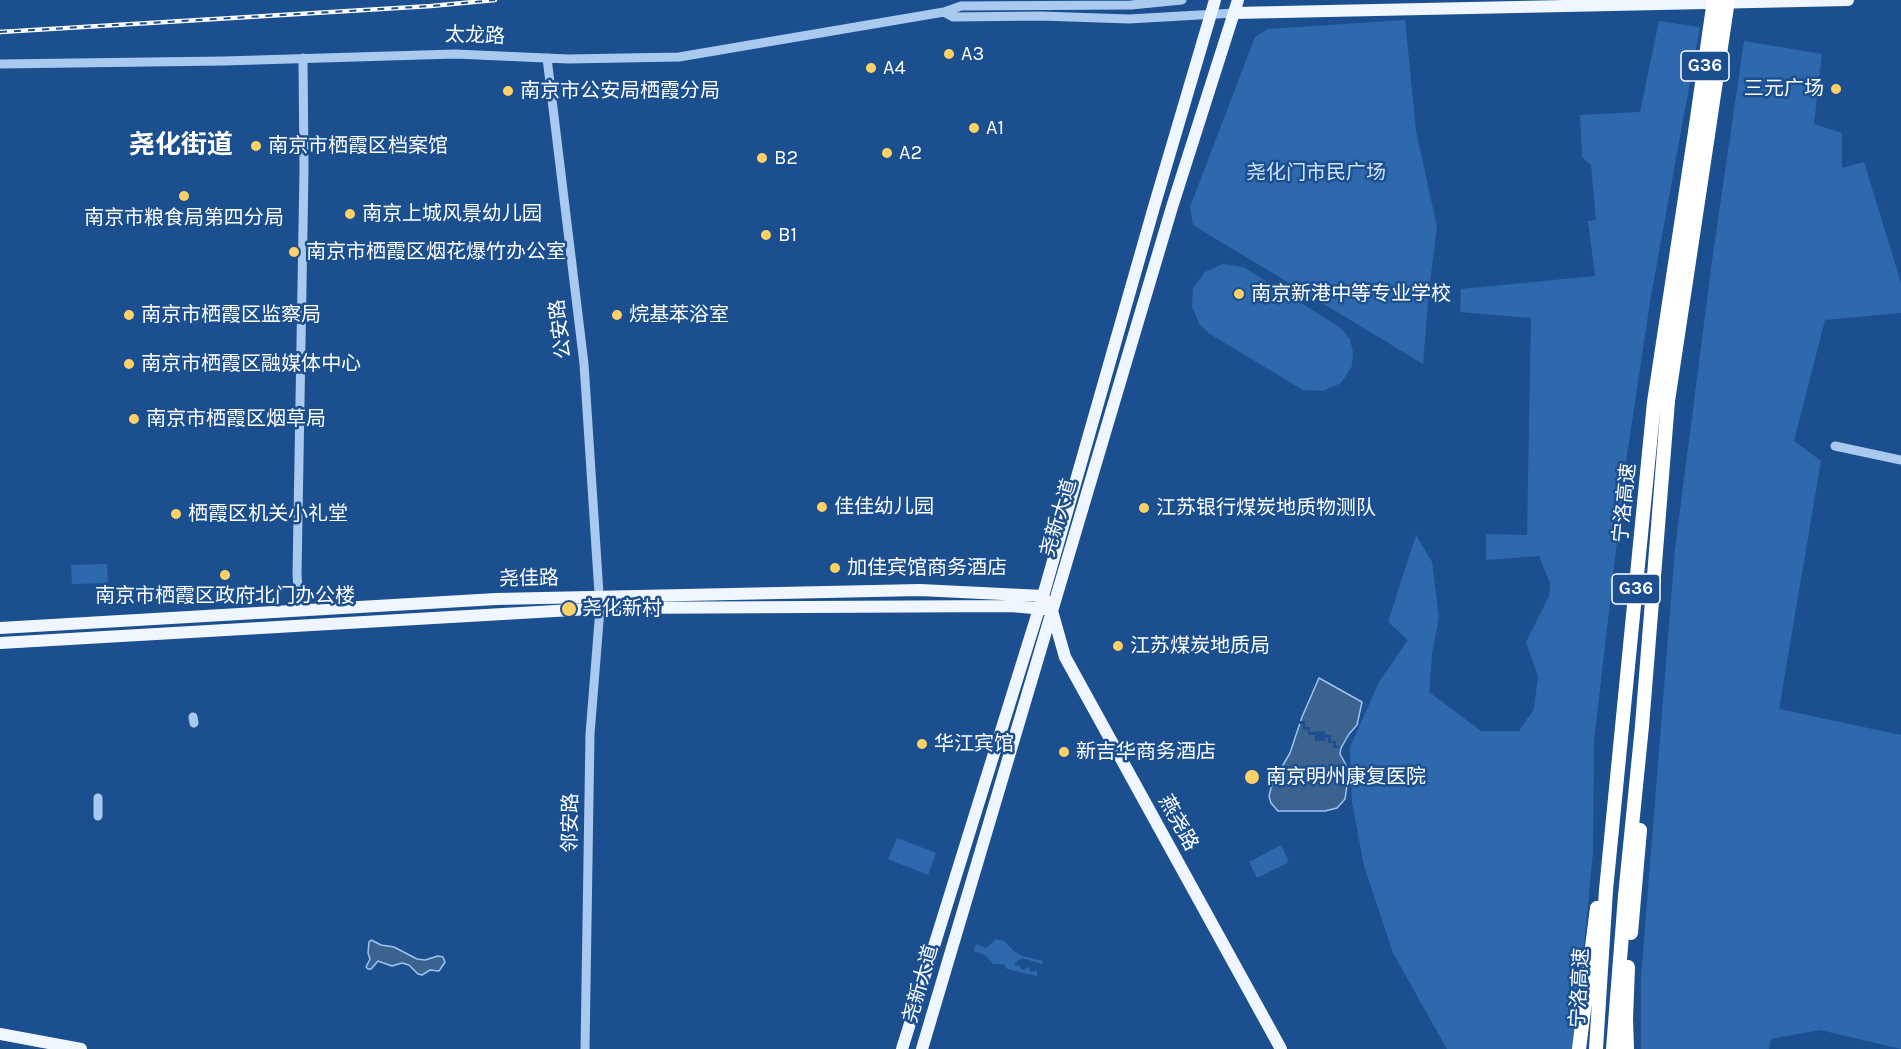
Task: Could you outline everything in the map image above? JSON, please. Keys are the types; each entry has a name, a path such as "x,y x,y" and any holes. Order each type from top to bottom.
{"highway":[{"name":"宁洛高速","path":"1613,1049 1668,401 1701,133 1714,0"},
{"name":"宁洛高速","path":"1596,1049 1606,890 1654,402 1701,133 1728,0"},
{"path":"1628,1049 1626,1008 1639,850 1642,726"},
{"path":"1579,1049 1593,930 1614,815"}],"main road":[{"name":"尧新大道","path":"922,1049 1215,0"},
{"name":"尧新大道","path":"902,1049 1046,606 1238,0"},
{"name":"太龙路","path":"1234,13 1848,0"},
{"name":"尧佳路","path":"0,643 599,603 920,590 1046,606"},
{"name":"尧佳路","path":"0,628 496,599 599,603"},
{"name":"燕尧路","path":"1046,606 1065,657 1281,1049"},
{"path":"0,1034 81,1049"}],"street":[{"name":"太龙路","path":"0,64 455,54 547,58 679,57 944,12 961,6 1131,5 1182,0"},
{"name":"太龙路","path":"944,12 953,16 1119,19 1234,13"},
{"path":"300,610 297,575 303,238 303,58"},
{"name":"公安路","path":"547,58 584,364 599,603"},
{"path":"1835,446 1901,460"},
{"name":"邻安路","path":"585,1049 590,734 599,603"},
{"path":"98,798 98,816"}],"green space":[{"name":"尧化门市民广场","path":"1405,20 1416,131 1437,227 1423,364 1193,225 1190,207 1255,37 1268,29"},
{"path":"1659,21 1700,27 1651,296 1627,455 1594,741 1593,852 1574,1049 1447,1049 1393,953 1364,866 1352,802 1350,747 1379,682 1408,640 1388,622 1416,535 1432,562 1439,617 1432,654 1429,692 1481,731 1519,731 1534,709 1538,676 1526,642 1549,596 1550,583 1539,556 1486,560 1486,534 1527,535 1531,318 1460,312 1461,289 1595,276 1588,221 1596,220 1591,165 1582,157 1580,115 1640,112"},
{"path":"1744,41 1822,54 1814,124 1842,133 1842,168 1864,162 1901,283 1901,313 1825,320 1794,441 1821,461 1779,709 1901,735 1901,1049 1820,1030 1771,1039 1769,1049 1641,1049 1641,978 1675,549 1712,261"},
{"path":"1223,264 1243,267 1341,328 1350,339 1353,352 1352,366 1341,383 1323,391 1303,390 1210,334 1200,325 1192,307 1193,288 1205,272"},
{"path":"107,564 108,583 72,584 71,565"},
{"path":"897,838 936,853 928,875 888,859"},
{"path":"1281,845 1289,862 1257,878 1249,862"},
{"path":"996,939 1004,941 1022,956 1043,961 1042,964 1022,958 1015,963 1024,970 1028,967 1031,972 1037,970 1037,976 1007,969 1004,964 993,964 985,955 974,951 976,944 986,948"}],"shaded area":[{"path":"1319,678 1362,702 1357,725 1341,748 1340,754 1346,765 1348,779 1345,799 1337,808 1325,811 1278,811 1271,803 1269,796 1272,784 1290,753"},
{"path":"371,940 381,945 394,947 417,959 425,960 438,956 443,957 445,962 439,971 430,970 422,975 409,965 402,963 392,966 378,961 371,969 368,969 366,967 370,959 368,953"}],"pier":[{"path":"1297,721 1305,721 1305,727 1310,727 1310,732 1325,731 1325,735 1331,735 1331,741 1336,741 1336,746 1339,748 1333,748 1333,743 1328,743 1328,738 1325,738 1325,741 1315,741 1315,735 1308,735 1308,730 1303,729 1303,724 1297,724"}],"railway":[{"path":"0,32 431,6 495,0"}],"place":[{"name":"A3","path":"949,54"},
{"name":"A4","path":"871,68"},
{"name":"三元广场","path":"1836,89"},
{"name":"南京市公安局栖霞分局","path":"508,91"},
{"name":"A1","path":"974,128"},
{"name":"南京市栖霞区档案馆","path":"256,146"},
{"name":"A2","path":"887,153"},
{"name":"B2","path":"762,158"},
{"name":"南京市粮食局第四分局","path":"184,196"},
{"name":"南京上城风景幼儿园","path":"350,214"},
{"name":"B1","path":"766,235"},
{"name":"南京市栖霞区烟花爆竹办公室","path":"294,252"},
{"name":"南京新港中等专业学校","path":"1239,294"},
{"name":"南京市栖霞区监察局","path":"129,315"},
{"name":"烷基苯浴室","path":"617,315"},
{"name":"南京市栖霞区融媒体中心","path":"129,364"},
{"name":"南京市栖霞区烟草局","path":"134,419"},
{"name":"佳佳幼儿园","path":"822,507"},
{"name":"江苏银行煤炭地质物测队","path":"1144,508"},
{"name":"栖霞区机关小礼堂","path":"176,514"},
{"name":"加佳宾馆商务酒店","path":"835,568"},
{"name":"南京市栖霞区政府北门办公楼","path":"225,575"},
{"name":"尧化新村","path":"569,609"},
{"name":"江苏煤炭地质局","path":"1118,646"},
{"name":"华江宾馆","path":"922,744"},
{"name":"新吉华商务酒店","path":"1064,752"},
{"name":"南京明州康复医院","path":"1252,777"}],"district":[{"name":"尧化街道","path":"181,146"}]}
